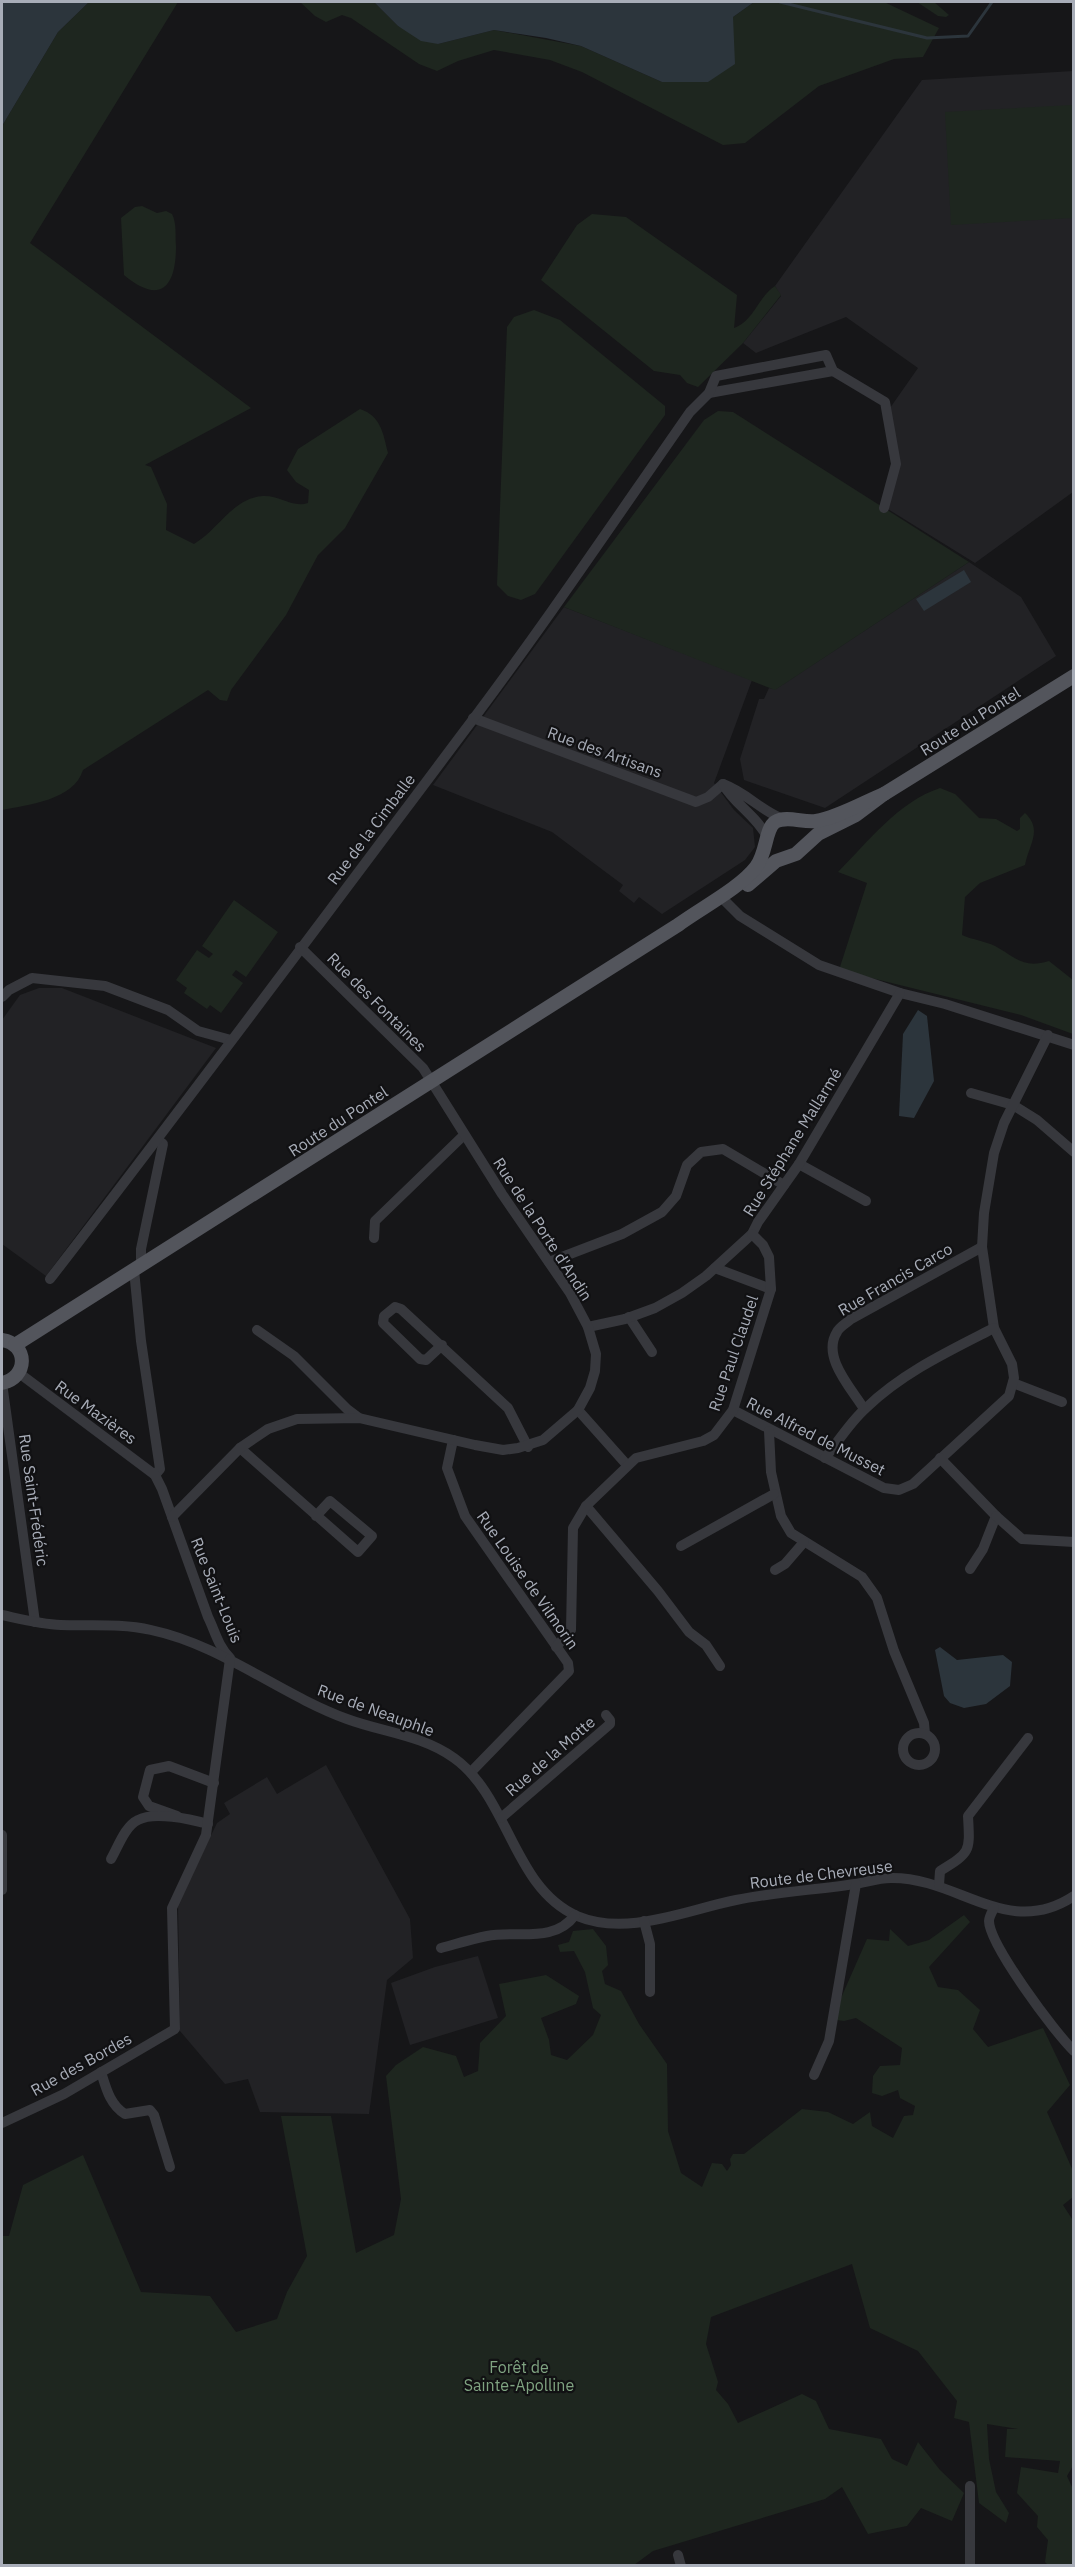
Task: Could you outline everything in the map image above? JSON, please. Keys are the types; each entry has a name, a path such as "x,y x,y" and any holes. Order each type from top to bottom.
{"main road":[{"name":"Route du Pontel","path":"678,925 725,901 762,875 776,861 800,850 818,834 856,815 884,794 1074,676"},
{"name":"Route du Pontel","path":"15,1345 678,925 749,875 761,860 771,826 789,821 816,821 884,794"},
{"path":"789,821 802,828 805,836 800,850"},
{"path":"767,840 776,855 788,857"},
{"path":"2,1340 15,1345 20,1350 22,1362 19,1373 2,1383"}],"street":[{"name":"Rue de la Cimballe","path":"50,1279 158,1140 473,718 690,412 709,393 716,376 826,355 833,372"},
{"path":"709,393 833,372 885,402 896,464 884,508"},
{"name":"Rue des Artisans","path":"473,718 696,802 708,797 723,784"},
{"path":"723,784 740,790 768,813 789,821"},
{"path":"723,784 731,798 761,826 767,840"},
{"path":"725,901 740,916 819,965 900,993 945,1004 1074,1045"},
{"name":"Rue des Fontaines","path":"300,947 423,1068 430,1080"},
{"path":"2,997 9,990 32,978 105,986 168,1010 198,1030 231,1040"},
{"name":"Rue Stéphane Mallarmé","path":"588,1327 629,1317 655,1308 673,1298 715,1268 752,1234 799,1164 900,993"},
{"path":"1048,1035 1013,1105 994,1153 984,1213 982,1247 994,1328 1012,1364 1013,1383 1062,1402"},
{"name":"Rue de la Porte d'Andin","path":"172,1517 240,1448 268,1429 297,1419 359,1418 504,1450 528,1447 558,1430 578,1410 590,1388 595,1371 596,1354 588,1327 570,1293 430,1080"},
{"path":"971,1093 1013,1105 1037,1120 1074,1152"},
{"path":"374,1238 375,1221 464,1135"},
{"path":"138,1267 163,1144 158,1140"},
{"path":"549,1262 622,1234 662,1212 676,1196 687,1165 701,1152 723,1149 784,1185"},
{"path":"799,1164 866,1201"},
{"name":"Rue Paul Claudel","path":"556,1647 571,1630 573,1528 586,1506 627,1465 647,1454 703,1441 714,1435 733,1410 771,1289 769,1257 763,1245 752,1234"},
{"name":"Rue Francis Carco","path":"864,1409 834,1361 832,1351 837,1331 852,1319 982,1247"},
{"name":"Rue Saint-Louis","path":"138,1267 141,1341 160,1469 155,1474 208,1617 219,1644 230,1659 206,1834 172,1908 175,2029"},
{"path":"715,1268 771,1289"},
{"path":"442,1345 426,1360 420,1359 383,1323 384,1316 395,1307 401,1309 442,1345 508,1408 528,1447"},
{"path":"629,1317 652,1353"},
{"path":"825,1458 864,1409 898,1381 950,1350 994,1328"},
{"path":"258,1330 294,1356 359,1418"},
{"name":"Rue Mazières","path":"19,1373 155,1474"},
{"name":"Rue Saint-Frédéric","path":"2,1383 35,1622"},
{"name":"Rue Alfred de Musset","path":"733,1410 769,1431 884,1488 899,1490 913,1484 1009,1396 1013,1383"},
{"path":"578,1410 627,1465"},
{"path":"769,1431 774,1494 782,1516 791,1533 862,1577 877,1598 894,1651 924,1723 925,1734"},
{"name":"Rue Louise de Vilmorin","path":"453,1440 447,1468 465,1516 568,1663 569,1671 566,1677 471,1772"},
{"path":"240,1448 316,1516 358,1552 372,1536 330,1501 316,1516"},
{"path":"940,1458 996,1516 1022,1539 1074,1542"},
{"path":"681,1546 774,1494"},
{"path":"586,1506 658,1591 689,1632 706,1645 720,1666"},
{"path":"970,1569 983,1549 996,1516"},
{"path":"775,1570 785,1564 804,1542"},
{"name":"Rue de Neauphle","path":"2,1615 35,1622 150,1629 230,1659 281,1689 339,1715 432,1746 453,1757 482,1785 512,1843 542,1887 554,1900 572,1913"},
{"name":"Rue de la Motte","path":"501,1818 610,1724 606,1715"},
{"path":"939,1885 940,1871 964,1856 970,1844 968,1816 1028,1738"},
{"path":"208,1824 149,1806 143,1797 150,1770 169,1766 214,1783"},
{"path":"111,1859 129,1827 139,1819 177,1816"},
{"path":"2,1835 2,1890"},
{"name":"Route de Chevreuse","path":"572,1913 594,1922 616,1924 644,1921 736,1900 893,1878 921,1880 994,1908 1024,1913 1039,1910 1074,1896"},
{"path":"814,2075 829,2040 856,1884"},
{"path":"994,1908 989,1920 991,1930 1026,1991 1072,2044"},
{"path":"441,1948 488,1935 545,1934 563,1926 572,1913"},
{"path":"644,1921 650,1944 650,1992"},
{"name":"Rue des Bordes","path":"2,2123 63,2094 175,2029"},
{"path":"100,2072 110,2098 118,2109 125,2114 145,2109 150,2110 154,2115 170,2167"},
{"path":"970,2486 970,2565"}],"shaded area":[{"path":"2,2 89,2 58,32 2,126"},
{"path":"374,2 754,2 733,17 735,64 708,82 662,82 581,46 546,38 494,30 438,44 421,41 398,26"},
{"path":"1073,71 1073,492 975,563 883,506 897,465 883,418 918,368 846,317 756,353 743,343 781,296 775,286 922,80"},
{"path":"969,562 1021,597 1056,656 825,808 744,780 740,759 759,699 764,699 769,688 776,689"},
{"path":"964,570 971,582 924,611 916,599"},
{"path":"564,607 752,680 714,783 734,810 753,828 755,847 745,860 662,914 639,897 634,903 619,891 623,885 552,832 433,785"},
{"path":"39,988 62,988 216,1048 46,1276 2,1244 2,1020 20,995"},
{"path":"918,1010 927,1016 934,1081 914,1118 899,1116 903,1034"},
{"path":"940,1647 957,1660 1003,1655 1012,1662 1010,1686 986,1704 964,1708 950,1703 944,1696 935,1650"},
{"path":"326,1765 410,1919 413,1958 387,1980 369,2114 260,2112 248,2079 225,2084 180,2031 178,1904 217,1823 230,1814 224,1803 267,1777 277,1794"},
{"path":"478,1956 498,2018 410,2045 391,1983 435,1967"}],"green space":[{"path":"89,2 178,2 30,243 251,408 145,465 151,467 167,504 166,530 194,544 234,508 252,498 269,496 296,504 308,503 309,490 296,482 287,470 298,449 360,409 377,421 388,453 345,528 318,555 286,615 231,690 227,701 220,700 208,690 83,770 78,780 60,795 37,803 2,810 2,126 58,32"},
{"path":"300,2 374,2 398,26 438,44 494,30 581,46 662,82 708,82 733,17 754,2 884,2 939,28 923,57 894,59 819,86 745,143 723,145 582,72 550,60 494,50 458,61 437,71 419,64 351,18 342,15 326,22 315,16"},
{"path":"917,2 934,2 949,15 938,16"},
{"path":"1073,105 1073,218 951,225 945,112"},
{"path":"142,206 157,213 166,211 172,214 175,222 176,246 173,272 169,282 163,288 156,290 147,289 124,275 121,218 135,207"},
{"path":"592,214 626,217 737,295 734,328 741,325 751,315 764,296 775,286 781,295 743,343 698,387 687,383 680,375 654,371 541,280 577,225"},
{"path":"534,310 560,320 665,406 665,415 535,594 521,600 508,596 497,585 507,327 514,317"},
{"path":"718,411 733,412 969,562 775,690 564,607 704,420"},
{"path":"940,788 955,794 979,818 996,819 1017,831 1020,829 1020,818 1025,813 1030,819 1034,831 1025,865 980,883 965,897 962,935 991,944 1026,963 1049,961 1073,980 1073,1034 1021,1015 839,970 867,883 838,872 897,813 925,794"},
{"path":"234,900 278,932 246,977 236,970 232,975 243,983 221,1013 210,1005 207,1009 184,993 187,988 176,980 197,950 209,958 213,954 202,946"},
{"name":"Forêt de Sainte-Apolline","path":"964,1915 970,1922 929,1967 938,1987 958,1990 980,2010 973,2029 988,2047 1043,2028 1070,2085 1047,2112 1073,2171 1073,2197 1063,2205 1074,2222 1074,2464 1067,2476 1073,2489 1073,2565 1048,2565 1045,2562 1048,2540 1037,2527 1038,2516 1017,2493 1021,2467 1058,2473 1060,2461 1005,2457 1007,2429 1018,2429 987,2424 989,2459 996,2492 1009,2513 1006,2523 979,2503 969,2422 954,2418 957,2401 918,2351 870,2328 852,2264 711,2317 706,2344 718,2382 716,2390 728,2404 738,2423 802,2394 816,2401 829,2429 881,2439 892,2459 907,2466 918,2442 940,2470 964,2493 952,2521 921,2508 907,2526 868,2534 842,2487 825,2499 653,2551 634,2565 2,2565 2,2236 9,2236 23,2185 83,2155 141,2292 210,2296 236,2332 277,2319 287,2292 307,2256 281,2116 331,2116 356,2253 394,2235 401,2199 386,2076 396,2065 423,2047 456,2056 464,2077 478,2071 480,2043 506,2016 499,1984 546,1975 579,1996 576,2004 541,2018 549,2040 551,2055 567,2060 593,2035 601,2015 593,2008 585,1972 574,1951 560,1952 558,1945 569,1942 573,1931 593,1929 606,1946 608,1965 602,1971 605,1984 621,1991 639,2024 667,2064 668,2131 681,2173 702,2187 712,2163 722,2164 727,2171 733,2154 744,2154 802,2109 828,2112 853,2124 870,2112 872,2126 893,2138 904,2116 913,2115 915,2106 900,2098 898,2090 882,2096 872,2093 873,2076 880,2066 900,2065 902,2048 856,2018 837,2020 841,1998 867,1939 889,1941 890,1929 908,1946 929,1940"}],"waterway":[{"path":"780,2 927,38 968,36 992,2"}]}
